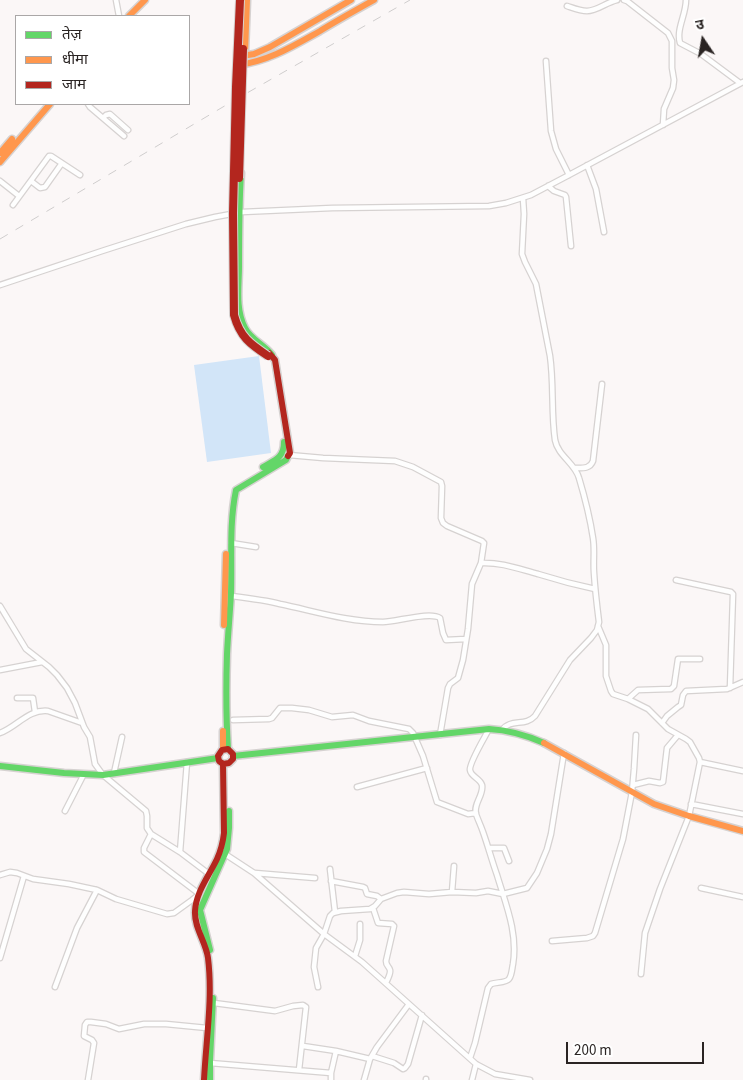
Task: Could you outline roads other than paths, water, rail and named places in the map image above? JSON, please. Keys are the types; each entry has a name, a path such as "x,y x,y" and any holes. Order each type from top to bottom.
{"main road":[{"path":"124,15 139,0"},
{"path":"130,15 145,0"},
{"path":"0,766 103,775 187,762 231,762 228,751 222,656 229,497 237,483 281,456 284,449 274,369 268,349 249,335 245,329 240,311 239,212 245,60 242,0"},
{"path":"242,0 235,61 230,214 232,312 238,336 247,344 270,356"},
{"path":"228,751 227,653 234,499 236,490 286,460 289,455 275,360 246,341 242,336 234,315 233,213 236,87 242,0"},
{"path":"235,61 245,60 270,47 351,0"},
{"path":"245,60 253,63 268,58 374,0"},
{"path":"1,157 42,105"},
{"path":"1,157 49,105"},
{"path":"210,1080 214,1014 212,964 208,939 200,910 227,849 229,828 223,762 218,753 415,738 489,729 502,730 530,737 564,753 580,764 632,789 654,804 743,831"},
{"path":"204,1080 209,1002 207,954 194,913 198,897 223,843 223,762"}],"street":[{"path":"116,0 119,15"},
{"path":"567,6 589,11 617,0"},
{"path":"624,0 668,33 672,41 674,80 673,88 664,109 663,124"},
{"path":"0,286 186,224 239,212 332,208 489,206 523,198 569,176 741,82 702,54 680,43 679,34 686,0"},
{"path":"546,62 551,131 556,149 569,176"},
{"path":"89,105 124,136"},
{"path":"103,118 110,114 128,130"},
{"path":"13,204 50,156 80,175"},
{"path":"31,181 40,188 46,187 62,163"},
{"path":"587,166 596,189 604,232"},
{"path":"0,181 19,196"},
{"path":"548,186 566,197 571,246"},
{"path":"502,730 507,724 529,721 535,716 570,660 591,638 599,622 595,590 593,538 579,478 574,468 561,454 555,440 552,366 536,284 522,254 523,198"},
{"path":"574,468 588,467 592,464 602,384"},
{"path":"289,455 395,461 413,467 441,482 442,521 447,526 482,541 484,544 481,563 472,584 463,660 458,678 448,688 440,734"},
{"path":"231,543 256,547"},
{"path":"481,563 503,564 595,590"},
{"path":"676,580 733,594 730,688"},
{"path":"230,596 278,603 337,617 384,622 437,616 440,618 446,640 466,639"},
{"path":"0,606 22,644 57,675 67,688 90,737 95,764 103,775 146,810 148,816 147,828 152,834 209,874"},
{"path":"598,626 607,648 606,676 609,688 613,694 648,709 670,731 690,742 700,758 689,816 645,932 641,974"},
{"path":"628,699 641,689 671,689 674,686 678,659 700,659"},
{"path":"0,670 42,662"},
{"path":"662,724 667,716 680,705 686,691 720,690 743,682"},
{"path":"18,698 33,698 35,712"},
{"path":"233,720 272,718 280,708 292,708 310,710 332,717 353,715 369,721 411,730 427,768 435,800 468,814 476,813"},
{"path":"0,733 13,727 29,715 42,710 82,723"},
{"path":"470,1058 476,1043 488,988 491,984 509,979 515,944 509,914 476,813 476,805 482,785 471,773 470,766 489,729"},
{"path":"552,941 587,938 595,933 624,839 632,789 636,735"},
{"path":"632,789 649,781 660,784 663,782 667,748 678,735"},
{"path":"114,773 122,737"},
{"path":"318,987 314,962 318,944 324,934 330,916 335,912 370,909 381,899 404,892 429,894 488,891 503,894 527,888 537,873 547,849 564,753"},
{"path":"180,852 187,762"},
{"path":"700,762 743,772"},
{"path":"357,787 427,768"},
{"path":"65,811 84,774"},
{"path":"691,804 743,814"},
{"path":"0,875 10,872 17,873 45,882 69,884 97,890 116,899 168,914 174,913 198,894 144,852 144,848 152,834"},
{"path":"488,848 504,848 509,861"},
{"path":"225,854 254,873 324,934 355,956 476,1064 495,1074 530,1080"},
{"path":"452,892 454,866"},
{"path":"330,869 335,912"},
{"path":"254,873 315,878"},
{"path":"0,958 24,876"},
{"path":"331,881 364,887 367,894 381,899"},
{"path":"700,888 743,897"},
{"path":"55,987 77,928 97,890"},
{"path":"373,908 378,923 392,924 394,926 386,961 390,972 386,983"},
{"path":"355,956 360,940 360,924"},
{"path":"214,1003 275,1011 292,1006 305,1006 307,1009 299,1070"},
{"path":"364,1080 371,1058 377,1047 409,1004"},
{"path":"303,1046 371,1058 394,1063 406,1068 422,1015"},
{"path":"88,1080 94,1042 84,1036 87,1022 106,1024 119,1029 144,1024 207,1028"},
{"path":"331,1080 336,1051"},
{"path":"210,1063 331,1073"},
{"path":"472,1080 476,1064"}],"water":[{"path":"259,356 271,453 207,462 194,365"}],"railway":[{"path":"0,239 233,101 410,0"}]}
